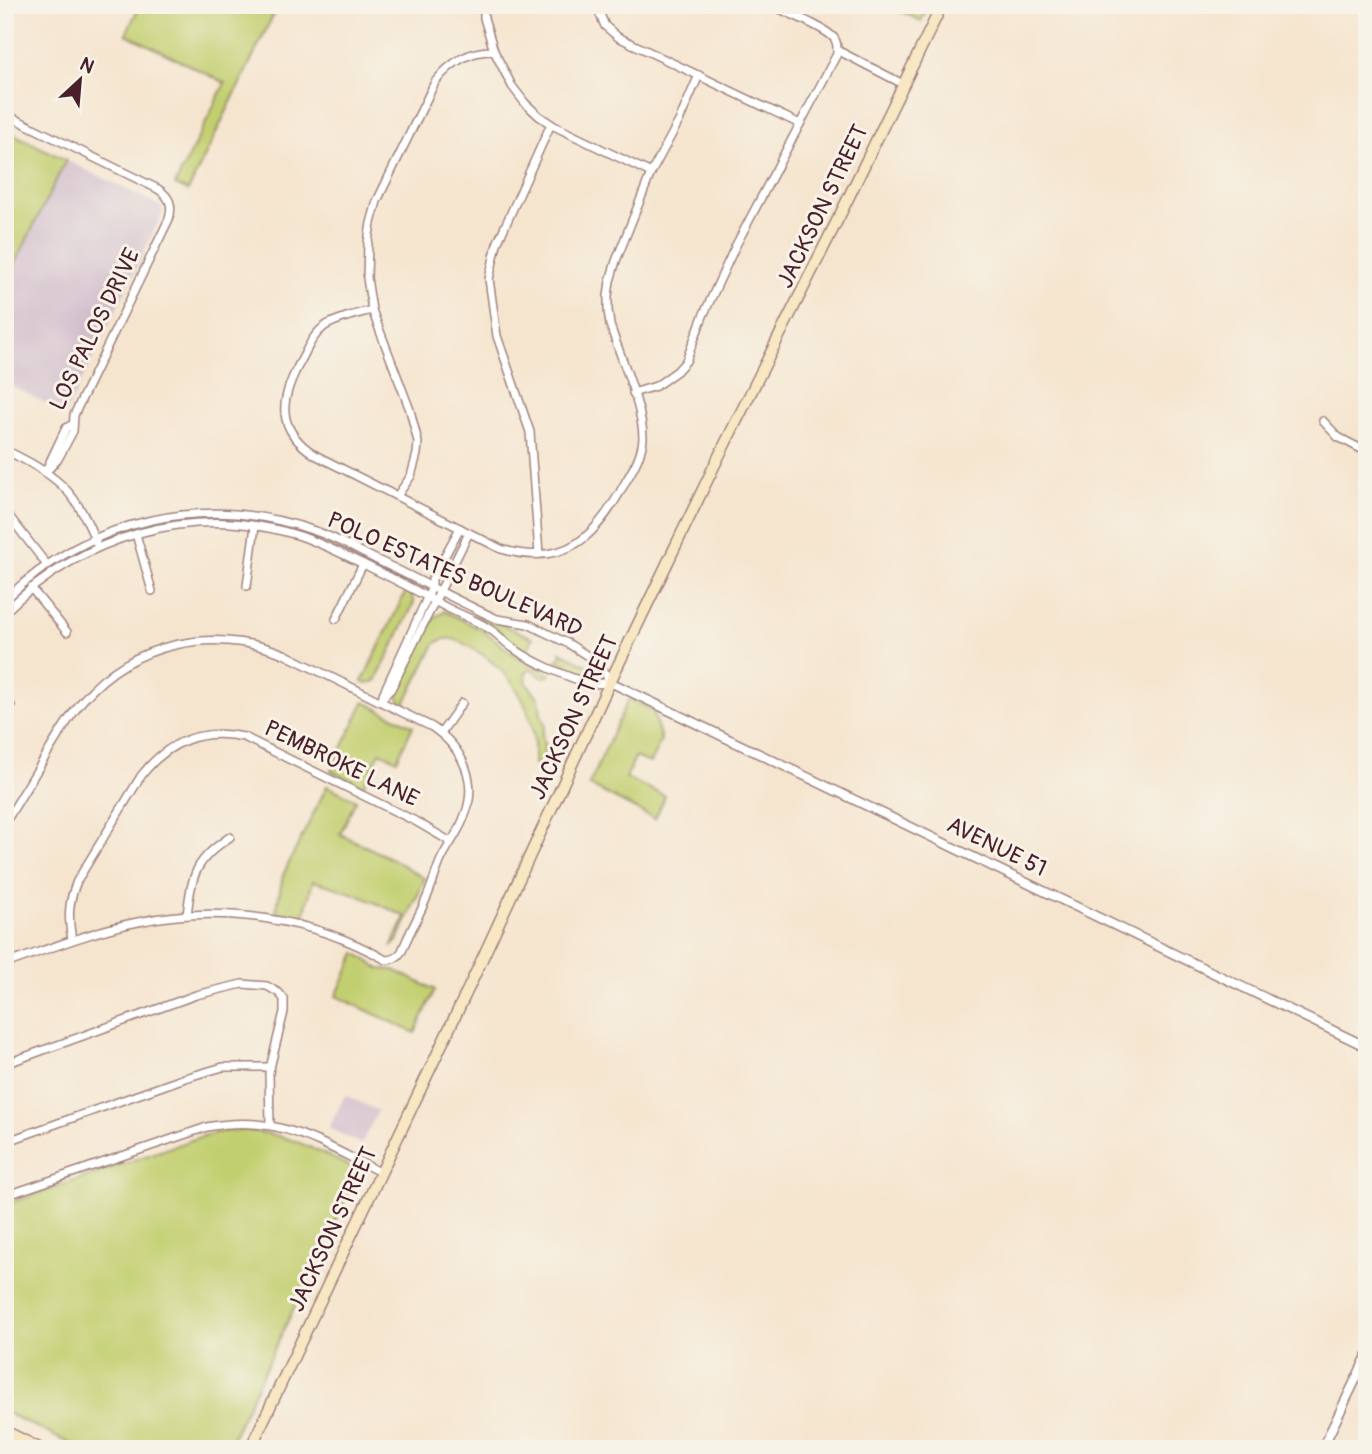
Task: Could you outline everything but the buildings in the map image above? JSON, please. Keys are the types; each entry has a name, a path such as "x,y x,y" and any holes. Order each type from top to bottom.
{"main road":[{"name":"JACKSON STREET","path":"250,1449 610,682 942,5"},
{"path":"5,1431 41,1449"}],"street":[{"path":"484,5 484,18 494,51 512,86 525,103 551,124 651,173"},
{"path":"597,5 605,26 618,37 800,124"},
{"path":"633,393 656,386 677,371 685,361 735,247 837,54 838,45 835,39 825,31 771,5"},
{"path":"837,50 904,84"},
{"path":"397,496 411,476 418,442 410,410 372,310 367,278 371,223 377,201 435,82 448,67 461,58 481,51 494,51"},
{"path":"372,310 334,322 314,335 293,375 286,394 285,418 290,433 306,450 510,551 520,554 552,554 569,549 587,537 618,496 638,460 643,442 642,424 610,325 607,310 610,281 651,173 679,121 699,75"},
{"name":"LOS PALOS DRIVE","path":"5,114 165,194 172,211 74,415 73,431 58,459 46,472"},
{"path":"539,554 530,432 497,336 489,279 497,244 551,124"},
{"path":"1323,421 1338,437 1367,452"},
{"path":"5,450 33,463 66,489 76,500 96,543"},
{"path":"5,511 47,565"},
{"name":"POLO ESTATES BOULEVARD","path":"5,600 47,565 137,523 183,514 223,513 262,517 326,535 497,619 528,624 569,644 600,664 610,682 591,684 556,670 515,650 488,628 363,564 297,535 256,526 201,523 160,528 96,543 31,588 5,612"},
{"path":"247,586 256,526"},
{"path":"436,589 432,579 460,528"},
{"path":"379,701 391,689 431,598 469,533"},
{"path":"136,534 152,591"},
{"path":"336,619 363,564"},
{"path":"31,588 67,632"},
{"path":"5,823 83,699 109,676 141,657 159,649 200,641 241,642 264,646 441,733 461,757 469,785 468,807 464,818 440,862 427,897 402,951 396,958 386,960 351,942 288,922 227,915 187,915 137,922 72,940 5,964"},
{"name":"AVENUE 51","path":"610,682 1367,1047"},
{"path":"441,733 463,704"},
{"name":"PEMBROKE LANE","path":"72,940 69,911 71,895 77,881 152,761 181,742 212,734 244,737 415,821 451,842"},
{"path":"187,915 195,870 209,852 230,837"},
{"path":"5,1064 196,995 242,984 267,986 284,999 284,1012 269,1072 270,1125"},
{"path":"5,1142 223,1066 270,1067"},
{"path":"5,1196 206,1127 239,1123 270,1125 303,1135 380,1172"},
{"path":"1322,1449 1367,1356"}],"shaded area":[{"path":"66,160 162,207 163,213 66,413 5,383 5,284"},
{"path":"345,1095 378,1111 361,1144 329,1128"}],"green space":[{"path":"140,5 278,5 188,191 175,185 225,83 126,34"},
{"path":"888,5 929,5 921,21"},
{"path":"5,130 66,160 5,284"},
{"path":"406,591 411,594 414,603 376,681 367,684 362,682"},
{"path":"444,611 483,630 513,654 550,674 541,677 530,669 525,674 527,684 539,698 545,725 542,736 545,748 542,757 547,764 534,764 534,735 530,717 511,682 482,654 457,640 444,639 435,644 404,705 401,703 397,691 434,617"},
{"path":"471,614 533,638 527,651 495,627"},
{"path":"561,652 597,670 596,676 593,678 557,660"},
{"path":"628,700 653,711 661,740 650,763 635,757 626,778 665,796 655,819 589,785"},
{"path":"364,702 413,726 397,760 380,752 363,786 331,771"},
{"path":"327,786 356,800 340,834 394,860 425,879 398,940 391,947 406,917 325,884 313,881 303,918 276,912 283,875"},
{"path":"356,953 380,969 394,970 435,990 415,1033 336,996"},
{"path":"239,1130 273,1134 359,1171 227,1449 81,1449 5,1412 5,1205 200,1137"}]}
